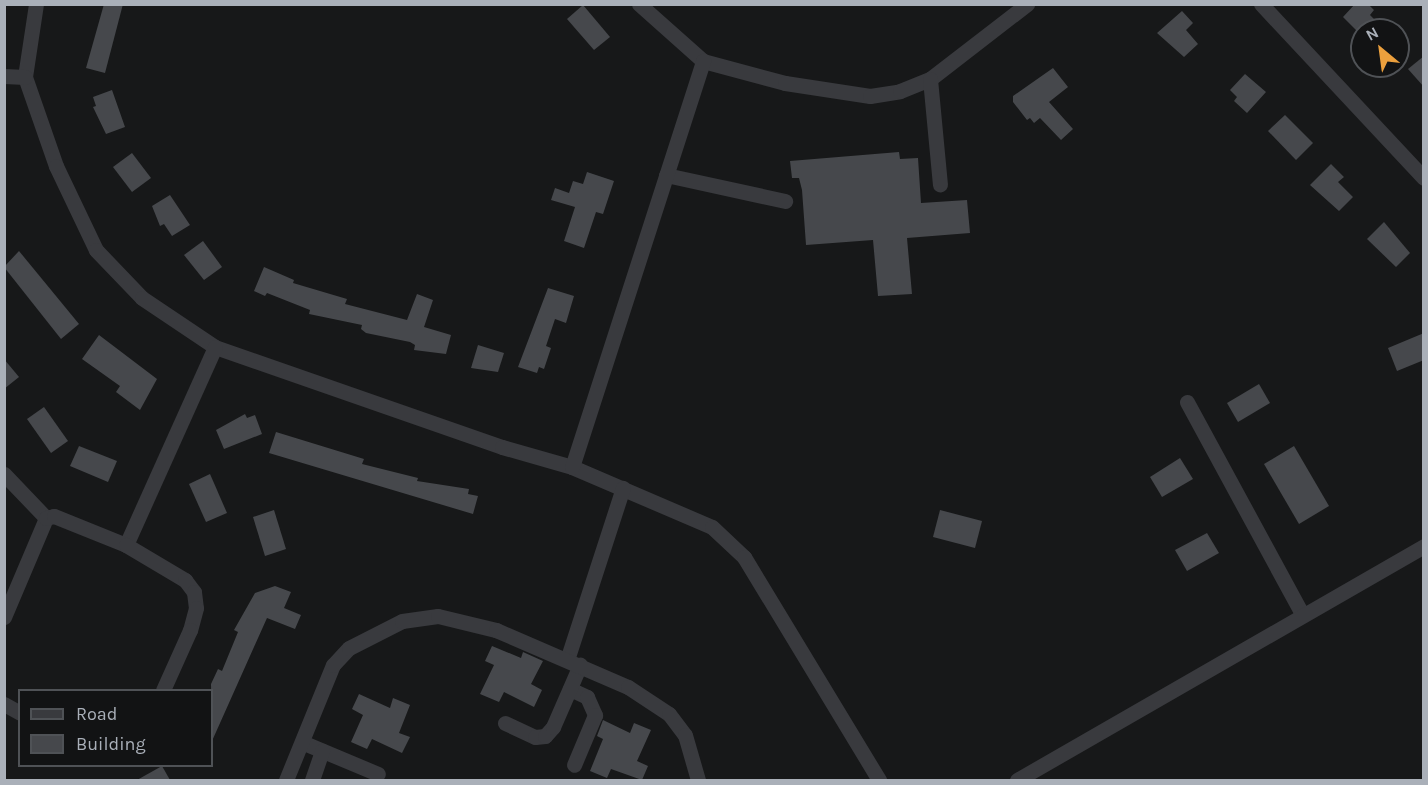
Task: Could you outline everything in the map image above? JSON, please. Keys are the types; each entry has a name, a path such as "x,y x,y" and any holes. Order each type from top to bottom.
{"street":[{"path":"36,4 25,77 56,166 96,250 142,298 215,347 502,447 572,467 693,516 738,548 879,780"},
{"path":"639,4 703,61 785,83 870,96 900,91 930,79 1027,4"},
{"path":"1261,4 1424,178"},
{"path":"572,467 703,61"},
{"path":"4,76 25,77"},
{"path":"930,79 940,185"},
{"path":"666,175 785,201"},
{"path":"126,545 215,347"},
{"path":"1187,402 1302,614"},
{"path":"4,474 46,518"},
{"path":"505,723 535,737 545,736 553,727 570,689 574,662 623,488"},
{"path":"46,518 54,516 126,545 185,580 194,592 196,608 190,630 163,689"},
{"path":"4,617 46,518"},
{"path":"1017,780 1302,614 1424,546"},
{"path":"286,780 304,743 333,665 349,648 402,621 438,616 496,630 628,687 669,714 685,735 698,780"},
{"path":"570,689 587,697 595,715 574,765"},
{"path":"4,704 18,712"},
{"path":"304,743 378,774"},
{"path":"312,780 322,751"}],"building":[{"path":"104,4 123,4 105,73 86,68"},
{"path":"1355,4 1368,4 1374,10 1370,15 1373,18 1350,18 1350,24 1343,17"},
{"path":"583,5 610,37 594,50 567,19"},
{"path":"1182,11 1193,23 1186,30 1198,44 1184,57 1157,33"},
{"path":"1424,56 1424,87 1410,71 1410,67"},
{"path":"1053,68 1068,87 1049,102 1073,129 1061,140 1040,118 1034,123 1030,118 1027,120 1013,102 1013,96"},
{"path":"1245,74 1266,92 1247,113 1234,101 1237,97 1230,90"},
{"path":"112,90 125,127 106,134 93,107 96,106 93,97"},
{"path":"1285,115 1313,143 1296,160 1268,131"},
{"path":"899,152 900,159 918,158 921,203 967,200 970,233 907,238 912,294 878,296 873,240 806,245 802,190 799,178 792,178 790,161"},
{"path":"132,153 151,178 132,192 113,167"},
{"path":"1331,164 1344,177 1338,182 1353,197 1339,211 1310,185"},
{"path":"587,172 614,181 603,214 596,212 584,248 564,241 575,207 551,200 555,188 569,193 573,181 583,184"},
{"path":"170,195 190,225 172,236 164,224 160,226 152,206"},
{"path":"1384,222 1410,253 1396,267 1367,239"},
{"path":"203,241 222,267 204,280 184,255"},
{"path":"19,251 79,324 61,339 4,267"},
{"path":"264,267 294,280 293,283 347,299 345,304 407,320 417,294 433,300 424,327 451,335 446,354 414,350 415,345 410,342 366,333 361,329 362,325 309,314 310,310 267,293 265,296 254,291"},
{"path":"548,288 574,296 566,323 555,319 546,346 551,348 544,369 539,367 537,373 518,367"},
{"path":"1424,333 1424,360 1397,371 1388,348"},
{"path":"99,335 157,379 140,410 116,392 120,386 82,359"},
{"path":"478,345 504,353 498,372 471,368"},
{"path":"4,359 19,377 4,389"},
{"path":"1259,384 1270,403 1238,422 1227,403"},
{"path":"44,407 68,441 51,453 27,419"},
{"path":"245,414 247,418 255,415 262,434 224,449 216,430"},
{"path":"276,432 364,459 362,464 418,478 417,481 469,489 468,494 478,496 473,514 269,453"},
{"path":"79,446 117,461 108,482 70,466"},
{"path":"1294,446 1329,506 1299,524 1264,464"},
{"path":"1180,458 1193,479 1162,497 1150,477"},
{"path":"210,474 227,513 206,522 189,484"},
{"path":"274,510 286,549 265,556 253,517"},
{"path":"940,510 982,521 975,548 933,537"},
{"path":"1207,533 1219,553 1187,571 1175,550"},
{"path":"275,586 291,592 284,608 301,615 295,629 267,618 213,739 213,689 211,684 218,669 222,671 238,632 234,630 255,593"},
{"path":"492,646 521,658 523,652 543,661 531,684 542,690 534,707 504,692 499,702 480,694 494,665 485,661"},
{"path":"359,694 390,708 393,698 410,705 399,733 410,737 402,753 372,739 367,749 351,742 363,715 352,709"},
{"path":"603,720 630,733 634,723 651,730 637,761 648,766 642,780 611,769 607,778 590,771 603,739 597,736"},
{"path":"163,767 170,780 137,780"}]}
